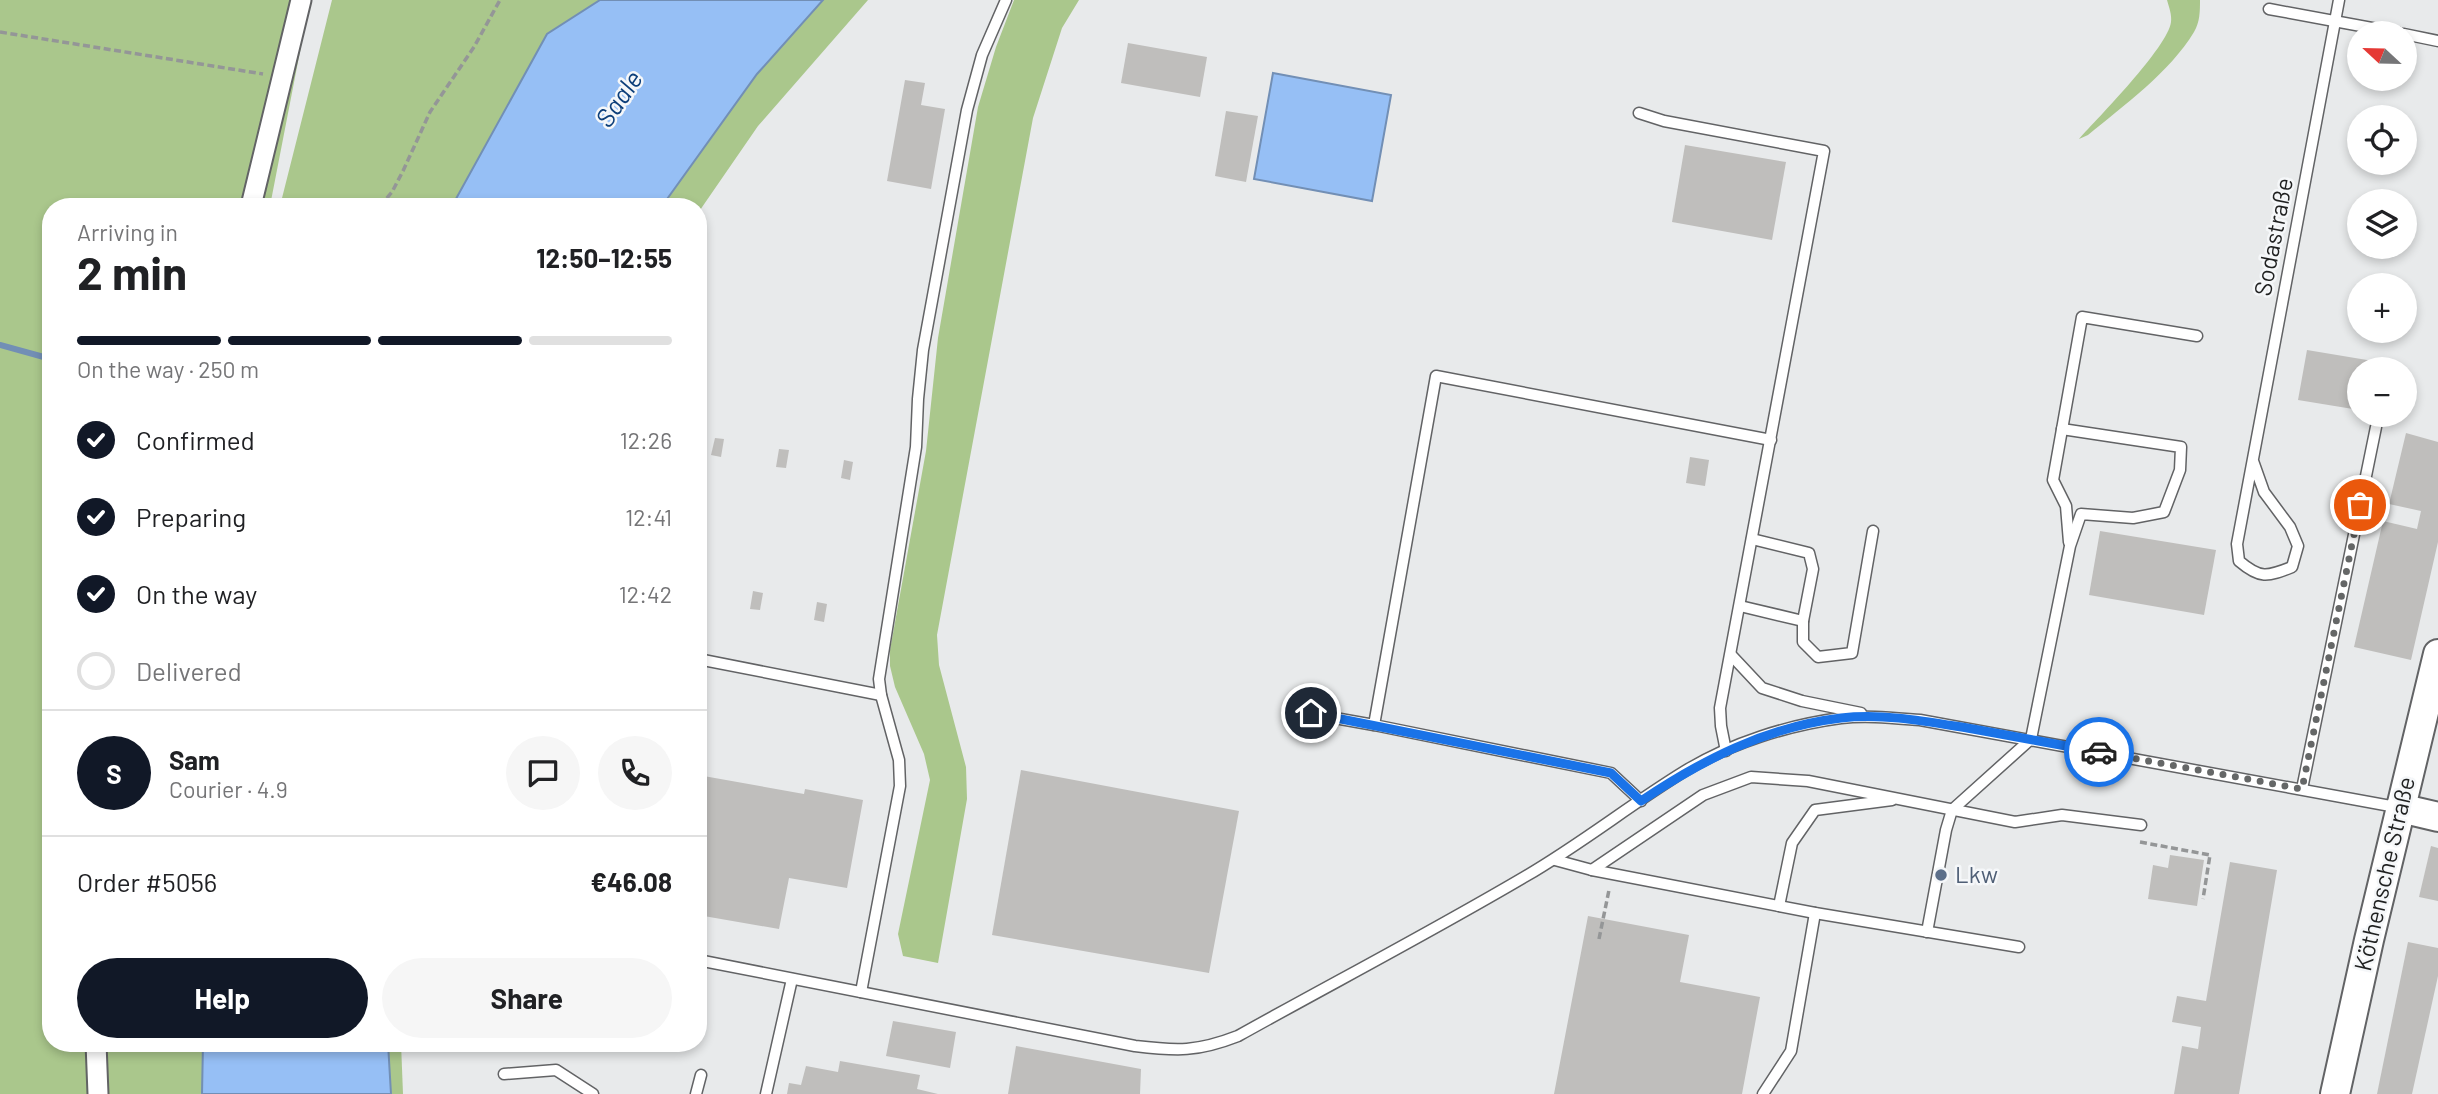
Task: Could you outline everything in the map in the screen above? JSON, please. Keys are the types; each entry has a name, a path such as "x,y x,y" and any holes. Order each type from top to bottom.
{"main road":[{"name":"Köthensche Straße","path":"2335,1094 2438,654"},
{"path":"2400,808 2438,817"}],"street":[{"path":"253,198 301,0"},
{"path":"96,1052 98,1094"}],"lane":[{"path":"861,992 900,786 900,760 879,679 916,447 918,399 926,337 967,110 982,55 1006,0"},
{"name":"Sodastraße","path":"2253,461 2264,492 2290,527 2298,546 2292,567 2274,574 2254,574 2239,561 2237,544 2339,0"},
{"path":"2269,9 2347,23"},
{"path":"2417,37 2438,41"},
{"path":"1639,113 1664,121 1824,151 1720,708 1726,751"},
{"path":"2070,546 2066,506 2053,480 2082,317 2197,337"},
{"path":"1374,725 1436,376 1771,440"},
{"path":"2302,789 2376,427"},
{"path":"1927,933 1952,810 2031,740 2070,546 2081,514 2133,518 2164,512 2180,470 2182,446 2062,429"},
{"path":"1752,539 1809,553 1813,569 1803,642 1818,657 1852,653 1873,531"},
{"path":"1740,606 1804,621"},
{"path":"1731,655 1762,688 1802,701 1879,717"},
{"path":"707,661 881,695"},
{"path":"1290,709 1611,773 1641,801"},
{"path":"707,962 1135,1046 1178,1051 1210,1047 1238,1036 1555,860 1687,770 1726,751 1779,731 1841,718 1920,720 2400,808"},
{"path":"1592,870 1703,795 1751,777 1808,781 2015,821 2062,815 2141,825"},
{"path":"1779,906 1792,843 1815,810 1902,799"},
{"path":"1555,860 1592,870 1815,913 2020,947"},
{"path":"1763,1094 1791,1051 1815,913"},
{"path":"765,1094 792,979"},
{"path":"505,1074 556,1070 593,1094"},
{"path":"696,1094 701,1075"}],"path":[{"path":"387,198 403,171 430,112 474,47 500,0"},
{"path":"0,32 282,77"},
{"path":"2140,842 2210,855 2203,899"},
{"path":"1599,939 1612,874"}],"green space":[{"path":"0,0 310,0 272,198 42,198 42,1052 203,1052 202,1094 0,1094"},
{"path":"332,0 600,0 547,34 456,198 282,198"},
{"path":"823,0 868,0 758,126 707,200 668,198 757,74"},
{"path":"1014,0 1079,0 1062,28 1033,118 937,635 939,665 966,767 967,799 938,963 903,956 898,934 930,780 924,754 895,687 890,666 890,650 926,451 938,338 978,107"},
{"path":"2167,0 2200,0 2199,20 2194,32 2172,61 2145,88 2088,135 2079,139 2158,48 2171,22"},
{"path":"389,1052 401,1052 403,1094 391,1094"}],"water":[{"name":"Saale","path":"600,0 823,0 757,74 668,198 456,198 547,34"},
{"path":"1273,73 1391,95 1372,201 1254,179"},
{"path":"203,1052 389,1052 391,1094 202,1094"}],"building":[{"path":"1128,43 1207,57 1200,97 1121,83"},
{"path":"905,80 925,83 921,105 945,109 931,189 887,181"},
{"path":"1226,111 1258,116 1246,182 1215,176"},
{"path":"1685,145 1786,162 1772,240 1672,222"},
{"path":"2307,350 2349,357 2347,408 2298,400"},
{"path":"2406,433 2438,442 2438,542 2411,660 2354,647 2383,521 2417,529 2421,511 2389,504"},
{"path":"715,438 724,439 721,457 711,455"},
{"path":"779,449 789,450 786,468 776,467"},
{"path":"1690,457 1709,460 1705,486 1686,483"},
{"path":"844,460 853,462 850,480 841,478"},
{"path":"2100,531 2216,550 2204,615 2089,595"},
{"path":"753,591 763,593 760,610 750,609"},
{"path":"817,602 827,604 824,622 814,620"},
{"path":"1021,770 1239,811 1209,973 992,935"},
{"path":"707,777 804,794 805,789 863,800 847,888 789,878 779,929 707,917"},
{"path":"2431,846 2438,848 2438,901 2419,897"},
{"path":"2170,855 2204,860 2197,906 2148,899 2153,865 2168,868"},
{"path":"2230,862 2277,870 2239,1094 2174,1094 2182,1046 2198,1049 2201,1027 2172,1022 2177,996 2206,1001"},
{"path":"1588,916 1689,935 1680,982 1760,997 1742,1094 1554,1094"},
{"path":"2408,942 2438,948 2438,976 2412,1094 2377,1094"},
{"path":"893,1021 956,1032 950,1068 886,1056"},
{"path":"1016,1046 1141,1069 1140,1094 1008,1094"},
{"path":"840,1061 920,1075 917,1089 938,1094 787,1094 789,1083 801,1085 806,1066 838,1072"}],"waterway":[{"path":"0,345 42,357"}],"way so far":[{"path":"2099,752 2302,789 2360,505"}],"place":[{"name":"Lkw","path":"1941,875"}],"route":[{"path":"1311,713 1611,773 1641,801 1687,770 1726,751 1779,731 1841,718 1920,720 2099,752"}]}
